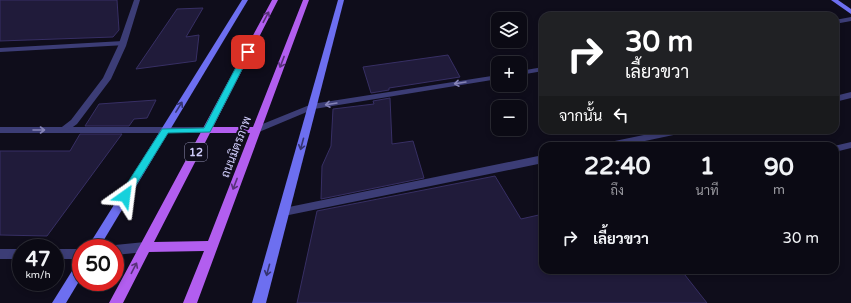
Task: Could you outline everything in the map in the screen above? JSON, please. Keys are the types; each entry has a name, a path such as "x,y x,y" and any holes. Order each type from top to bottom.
{"main road":[{"path":"98,239 245,0"},
{"name":"12","path":"116,303 275,0"},
{"name":"ถนนมิตรภาพ","path":"190,303 306,0"},
{"path":"259,303 341,0"},
{"path":"834,0 850,10"},
{"path":"207,130 256,130"},
{"path":"145,247 212,246"},
{"path":"59,303 72,282"}],"street":[{"path":"62,130 74,122 107,79 123,43 137,0"},
{"path":"839,21 851,19"},
{"path":"0,50 123,43"},
{"path":"527,72 539,70"},
{"path":"256,130 312,107 491,78"},
{"path":"839,98 851,95"},
{"path":"0,130 207,130"},
{"path":"624,142 664,134"},
{"path":"839,148 851,145"},
{"path":"284,212 539,160"},
{"path":"124,249 145,247"},
{"path":"0,254 12,254"}],"building":[{"path":"0,0 117,0 119,30 113,37 0,41"},
{"path":"203,8 186,37 199,35 196,61 136,69 177,9"},
{"path":"448,55 460,77 389,88 389,90 371,93 363,67"},
{"path":"390,98 392,144 413,141 424,178 321,199 322,166 331,146 333,109 374,104 373,101"},
{"path":"156,100 147,118 134,119 129,126 85,126 99,104"},
{"path":"80,134 122,134 47,236 0,235 0,151 70,151"},
{"path":"495,176 521,219 539,215 539,274 684,274 707,303 297,303 317,211"}],"route":[{"path":"125,196 165,130 207,130 248,52"}]}
